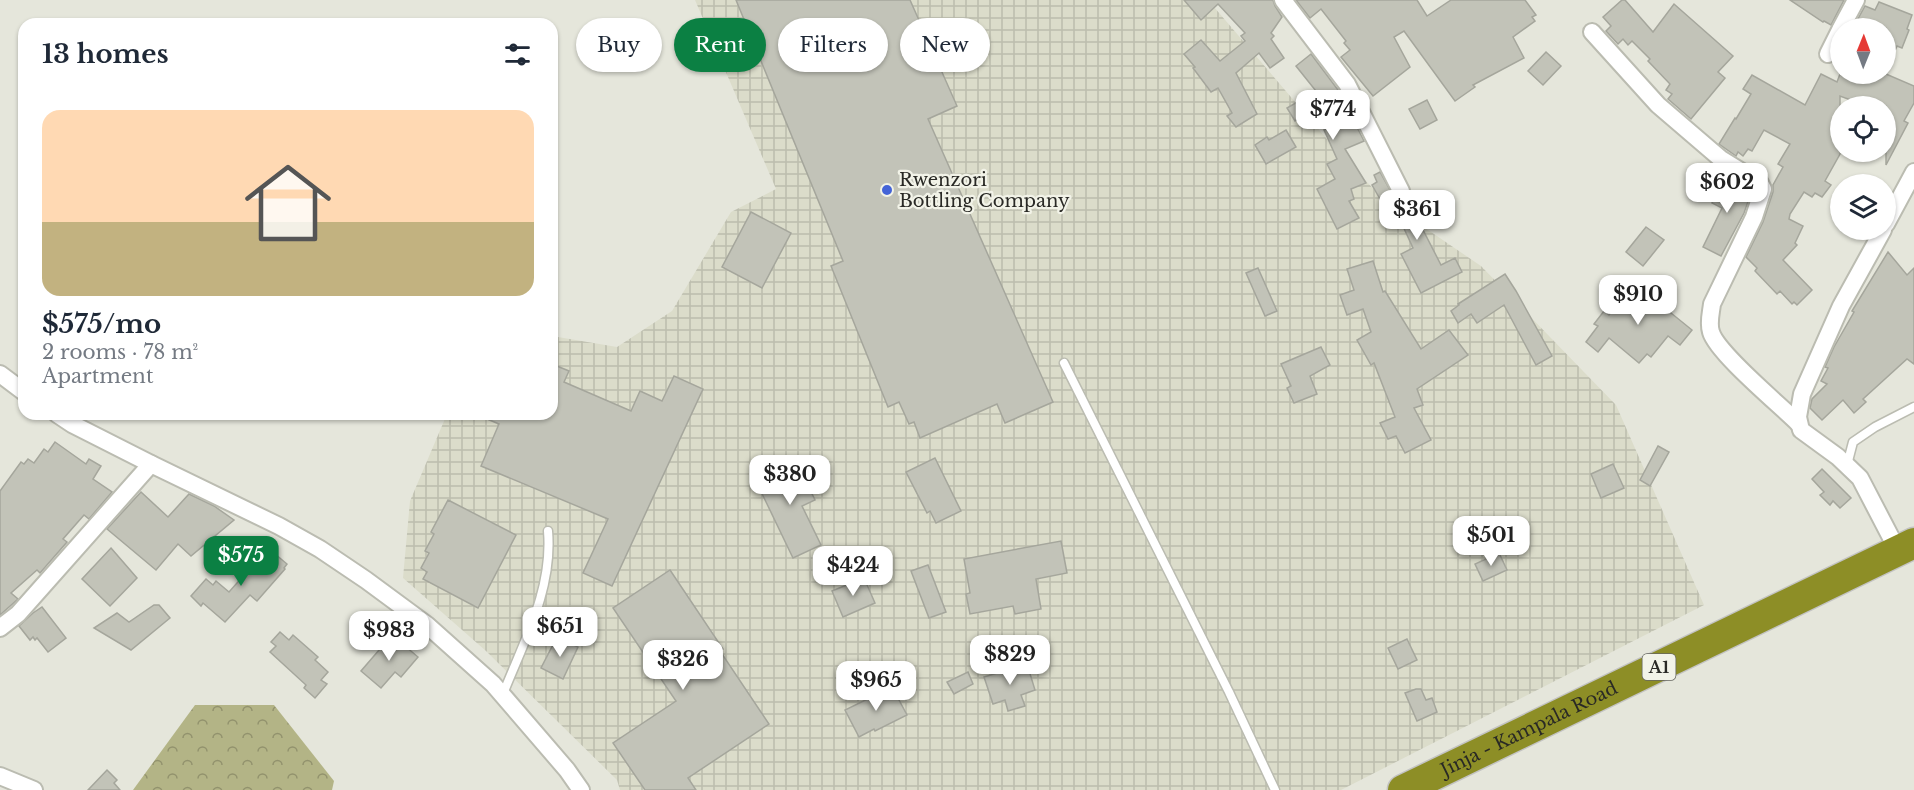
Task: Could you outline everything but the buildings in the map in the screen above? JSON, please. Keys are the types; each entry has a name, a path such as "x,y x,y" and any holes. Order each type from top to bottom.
{"highway":[{"name":"Jinja - Kampala Road","path":"1403,790 1906,547"}],"street":[{"path":"1283,0 1347,84 1401,191"},
{"path":"1847,18 1856,0"},
{"path":"1592,32 1658,105 1720,159 1760,183 1763,189 1754,217 1712,304 1711,332 1723,352 1798,423 1807,436 1838,457 1860,478 1906,547"},
{"path":"1828,54 1830,50"},
{"path":"1896,205 1914,172"},
{"path":"1798,423 1802,394 1841,306 1877,240"},
{"path":"0,374 18,388"},
{"path":"66,420 279,526 320,549 427,625 503,694 581,790"},
{"path":"0,628 18,614 151,464"},
{"path":"0,776 34,790"}],"lane":[{"path":"1064,363 1275,790"},
{"path":"1846,465 1853,442 1875,427 1914,407"},
{"path":"503,694 543,592 549,551 548,531"}],"shaded area":[{"path":"695,0 1208,0 1332,145 1384,200 1481,266 1616,405 1704,605 1341,790 620,790 617,780 486,651 403,578 410,501 444,420 558,420 558,337 617,347 672,311 731,212 776,189 726,72 766,72 766,18 703,18"}],"green space":[{"path":"195,705 274,705 334,781 332,790 133,790"}],"place":[{"name":"Rwenzori Bottling Company","path":"887,190"}]}
